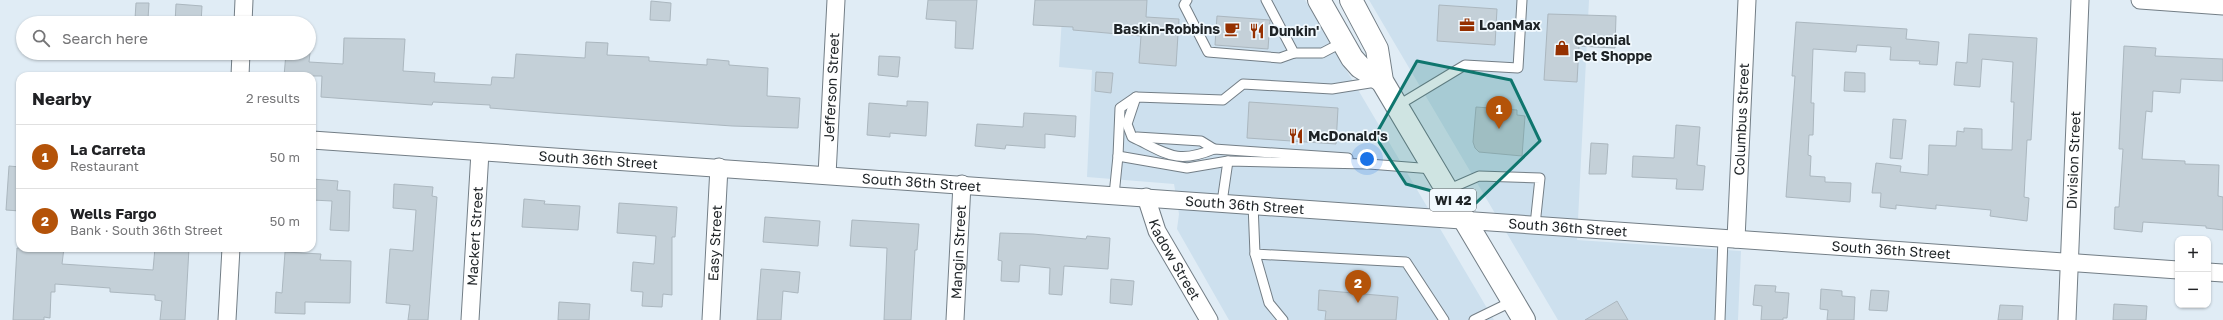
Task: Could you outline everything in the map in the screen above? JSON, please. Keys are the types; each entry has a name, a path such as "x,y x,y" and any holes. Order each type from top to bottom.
{"main road":[{"name":"WI 42","path":"1319,0 1342,42 1356,63 1382,81"},
{"name":"WI 42","path":"1351,0 1378,49 1382,81 1524,320"}],"street":[{"path":"243,16 244,0"},
{"name":"Jefferson Street","path":"827,175 836,0"},
{"name":"Columbus Street","path":"1730,239 1747,0"},
{"name":"Division Street","path":"2067,320 2080,0"},
{"path":"2140,0 2223,6"},
{"path":"240,72 241,60"},
{"name":"South 36th Street","path":"316,140 1252,204 2175,270"},
{"name":"Mackert Street","path":"470,320 480,152"},
{"name":"Easy Street","path":"711,320 719,167"},
{"name":"Mangin Street","path":"955,320 962,184"},
{"name":"Kadow Street","path":"1146,197 1157,231 1209,320"},
{"path":"227,320 231,252"},
{"path":"2211,272 2223,273"}],"lane":[{"path":"1187,0 1184,5 1208,52 1280,58 1294,53 1322,53 1342,42"},
{"path":"1266,0 1294,53"},
{"path":"1397,106 1465,64 1518,68 1522,0"},
{"path":"1114,195 1118,156 1120,108 1136,97 1223,100 1243,84 1332,89 1382,81"},
{"path":"1136,97 1128,124 1132,137 1175,157 1195,158 1214,149"},
{"path":"1132,137 1200,141 1214,149 1362,159 1369,164"},
{"path":"1118,156 1187,168 1228,161 1369,164 1434,169"},
{"path":"1222,202 1228,161"},
{"path":"1446,190 1479,176 1540,178 1536,225"},
{"path":"1252,204 1255,254 1269,303 1283,320"},
{"path":"1720,320 1730,239"},
{"path":"1255,254 1406,262 1444,320"},
{"path":"1474,320 1513,301"}],"highlighted area":[{"path":"1417,61 1511,80 1540,141 1476,203 1406,184 1375,136"}],"shaded area":[{"path":"1063,0 1305,0 1494,320 1229,320 1177,229 1179,214 1174,184 1087,177 1092,70 1059,67"},
{"path":"1369,0 1589,0 1577,240 1741,251 1738,320 1558,320"}],"building":[{"path":"928,0 977,0 973,49 955,48 956,21 926,19"},
{"path":"1035,0 1147,0 1146,17 1179,19 1176,66 1139,63 1141,36 1073,30 1073,27 1033,25"},
{"path":"651,1 671,3 670,21 650,20"},
{"path":"136,3 149,3 148,16 135,16"},
{"path":"176,4 202,6 201,16 175,16"},
{"name":"LoanMax","path":"1439,5 1497,9 1495,45 1437,41"},
{"name":"Colonial Pet Shoppe","path":"1548,14 1616,16 1615,48 1579,46 1577,82 1544,80"},
{"path":"1217,16 1270,20 1268,49 1215,45"},
{"path":"1796,22 1907,29 1906,39 1939,42 1937,65 1919,64 1920,61 1890,60 1891,47 1857,45 1856,52 1813,49 1811,103 1814,103 1813,135 1809,135 1808,155 1811,156 1810,176 1825,177 1825,182 1851,183 1850,202 1786,197 1795,76 1792,76"},
{"path":"1969,34 2037,38 2031,140 2027,140 2024,197 2029,198 2027,221 1990,216 1991,210 1936,205 1936,209 1896,205 1896,209 1880,207 1881,193 1872,193 1876,163 1901,166 1900,172 1928,175 1929,145 1956,146 1957,131 1964,132 1964,128 1982,129 1982,149 2012,150 2014,102 2011,102 2013,62 1982,59 1980,87 1954,85 1956,62 1967,63"},
{"path":"344,38 405,39 403,71 435,73 434,82 491,85 492,77 514,78 516,54 585,58 586,42 608,43 607,55 649,57 649,61 707,65 707,59 729,61 729,65 768,68 767,96 800,98 798,128 732,126 553,113 490,108 490,105 433,102 432,105 321,97 322,76 316,76 316,72 284,72 285,60 309,60 309,62 343,64"},
{"path":"2124,46 2156,48 2155,56 2223,59 2223,81 2181,79 2180,93 2153,91 2152,112 2146,111 2142,159 2185,161 2185,164 2219,165 2218,196 2223,197 2223,230 2206,228 2206,226 2143,222 2142,232 2114,229 2115,207 2119,207 2123,149 2119,149"},
{"path":"879,56 900,57 898,77 878,75"},
{"path":"1096,72 1113,73 1111,93 1095,91"},
{"path":"1845,72 1865,73 1865,92 1844,91"},
{"path":"907,101 928,102 926,136 890,133 890,137 867,135 869,103 907,106"},
{"path":"1249,102 1338,108 1336,144 1247,138"},
{"path":"1476,107 1517,110 1517,115 1525,116 1522,156 1479,152 1475,148 1473,142"},
{"path":"1024,113 1076,116 1075,137 1045,134 1045,148 1006,145 1005,149 975,146 977,124 1023,127"},
{"path":"1893,119 1906,120 1902,159 1890,158"},
{"path":"1676,125 1700,127 1697,165 1705,166 1703,190 1676,189 1677,179 1632,177 1633,156 1674,158"},
{"path":"1591,143 1608,144 1606,174 1589,174"},
{"path":"9,166 16,167 16,211 6,210"},
{"path":"316,179 338,181 337,190 350,191 349,231 330,230 332,201 316,200"},
{"path":"394,184 433,187 432,196 437,197 428,320 408,320 410,305 386,303 390,249 413,251 416,210 393,208"},
{"path":"524,199 545,201 544,204 580,206 578,230 522,227"},
{"path":"619,203 677,207 675,237 672,237 672,295 663,294 662,307 642,306 643,292 631,291 633,262 654,264 656,236 617,233"},
{"path":"765,217 820,221 818,246 763,242"},
{"path":"852,220 919,224 917,250 915,250 911,320 884,320 887,248 850,246"},
{"path":"1000,233 1033,234 1086,239 1087,236 1110,238 1108,269 1064,266 1062,295 1049,294 1050,268 1020,265 1019,282 1001,281 1002,261 998,260"},
{"path":"17,252 64,252 62,264 153,270 155,252 189,252 185,320 160,320 162,301 155,300 155,295 110,292 110,288 55,284 55,292 51,292 50,318 44,317 44,320 13,320"},
{"path":"285,252 321,254 320,260 351,261 350,303 305,302 305,314 275,313 276,292 282,293"},
{"path":"761,269 800,272 798,293 783,291 781,320 757,320"},
{"path":"1111,279 1134,281 1132,305 1110,303"},
{"path":"1755,285 1776,286 1775,292 1789,293 1787,318 1783,318 1783,320 1761,320 1762,306 1753,305"},
{"path":"1821,289 1842,291 1842,296 1855,297 1854,320 1827,320 1828,310 1820,309"},
{"path":"1319,290 1398,297 1396,320 1325,320 1326,311 1318,310"},
{"path":"1871,290 1889,291 1887,311 1869,310"},
{"path":"1617,301 1628,320 1585,320"},
{"path":"559,302 590,304 589,320 558,320"},
{"path":"2114,304 2147,306 2146,320 2113,320"},
{"path":"2000,305 2023,306 2022,320 1998,320"}],"place":[{"name":"LoanMax","path":"1467,25"},
{"name":"Baskin-Robbins","path":"1232,29"},
{"name":"Dunkin'","path":"1257,31"},
{"name":"Colonial Pet Shoppe","path":"1562,48"},
{"name":"La Carreta","path":"1499,129"},
{"name":"McDonald's","path":"1296,136"},
{"name":"Wells Fargo","path":"1358,303"}]}
